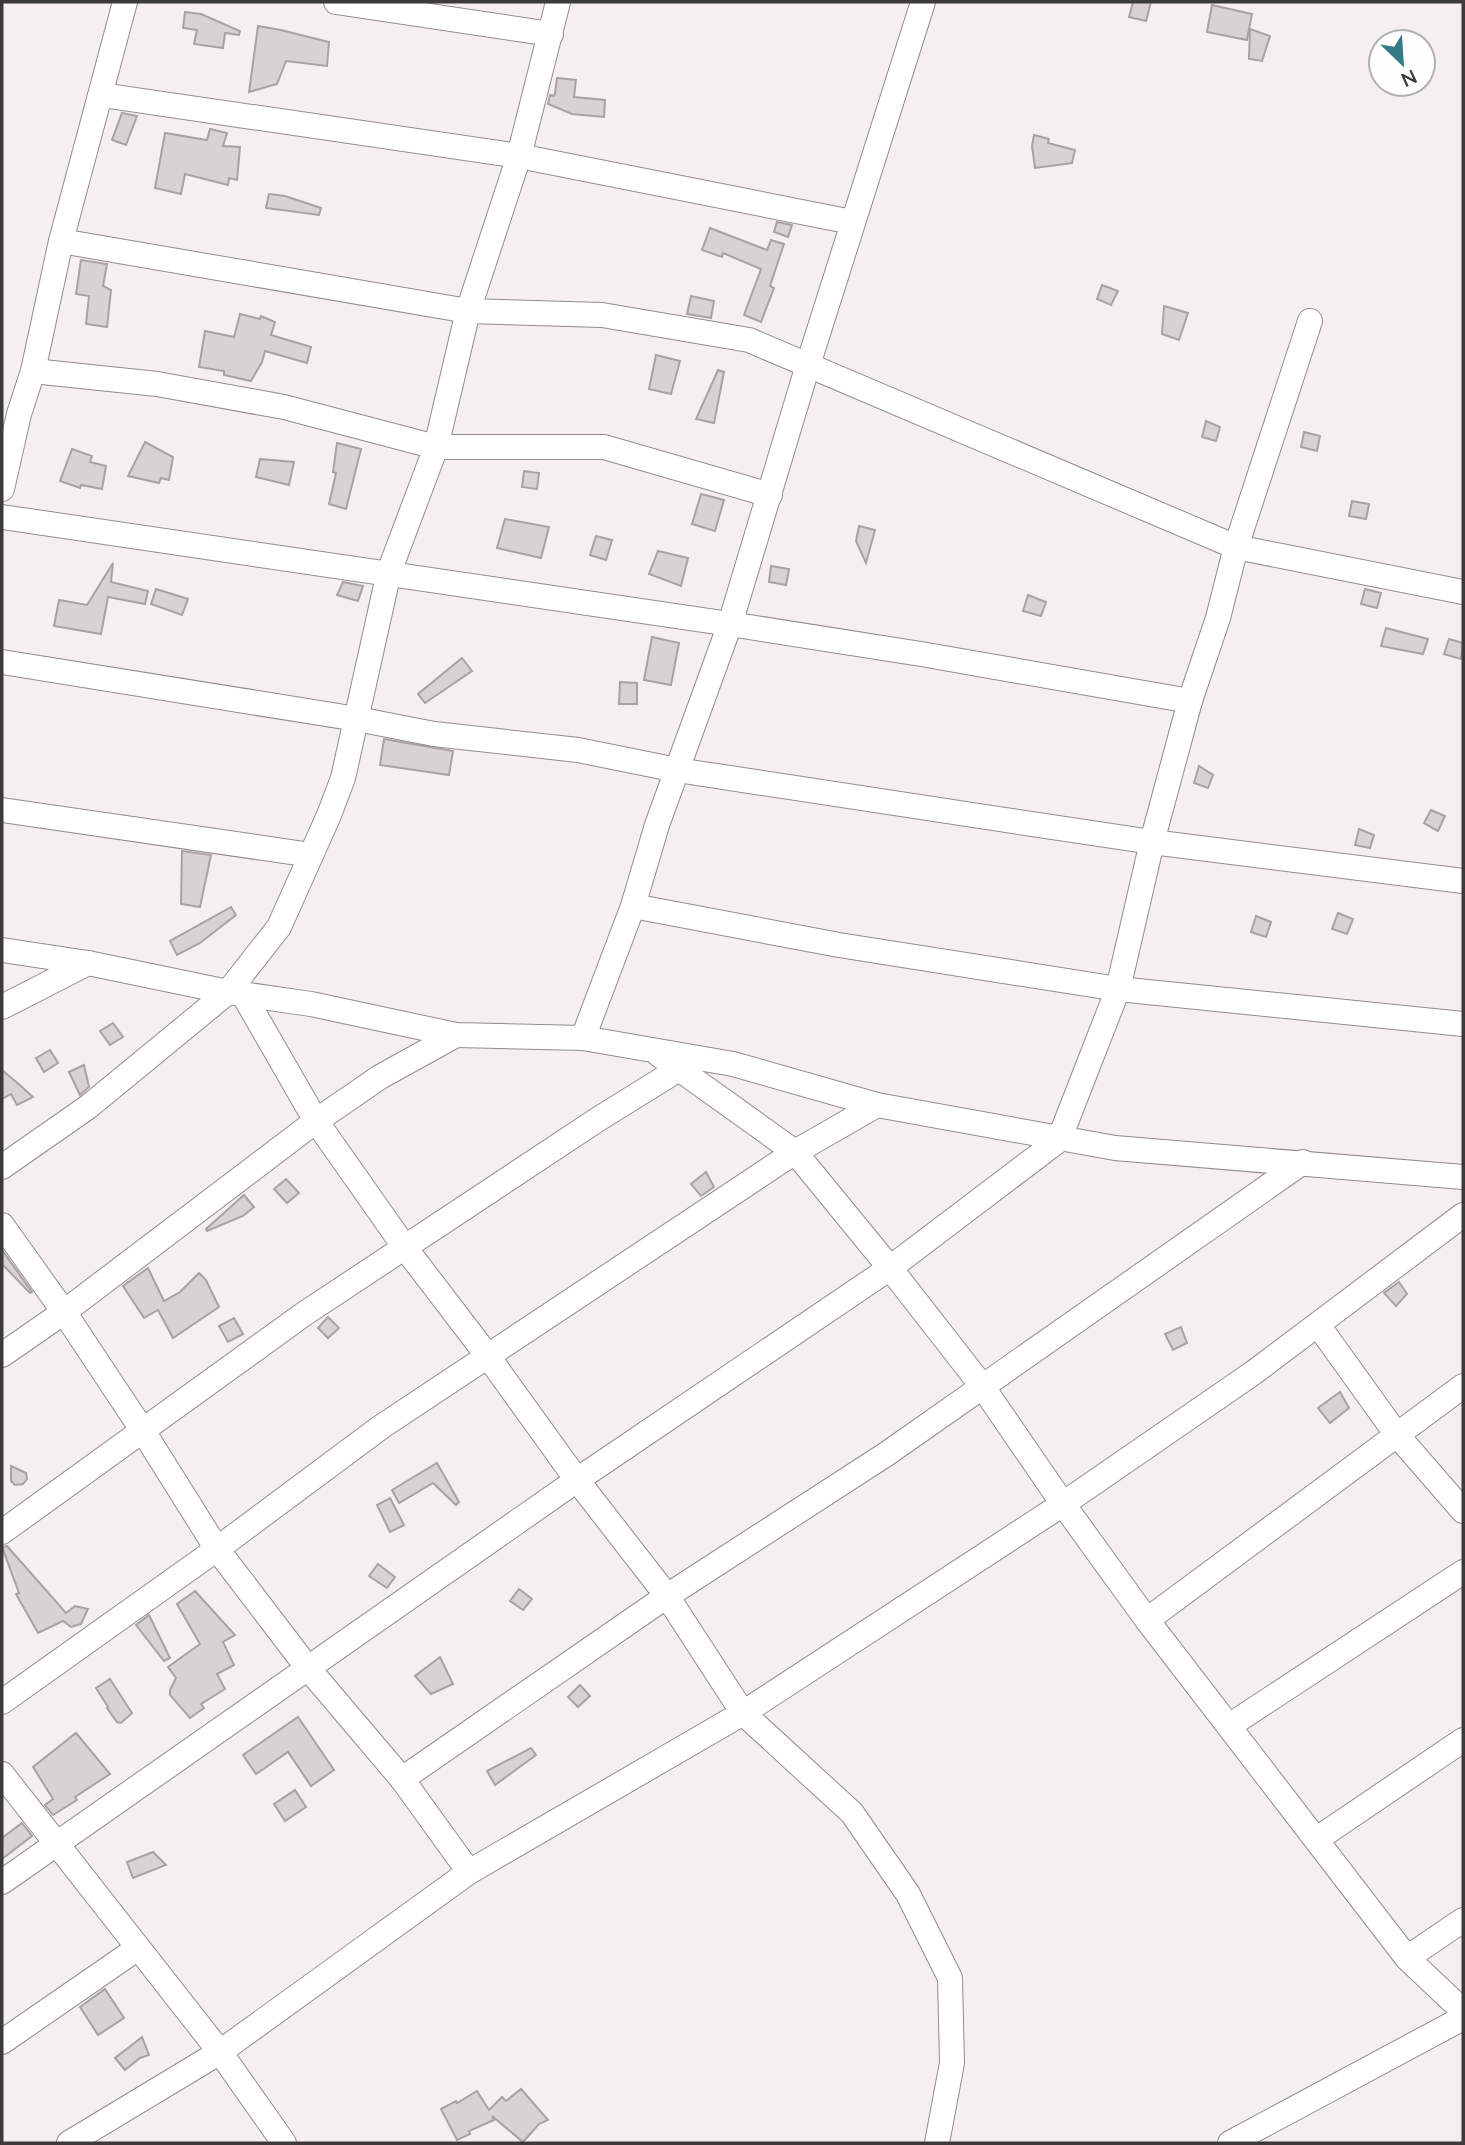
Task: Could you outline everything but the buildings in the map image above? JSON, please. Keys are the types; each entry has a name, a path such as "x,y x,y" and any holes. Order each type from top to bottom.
{"street":[{"path":"2,489 19,414 33,371 61,241 125,2"},
{"path":"336,2 551,34"},
{"path":"2,1167 88,1107 235,993 279,927 343,778 389,572 436,447 468,311 519,156 558,2"},
{"path":"583,1038 634,906 657,825 730,624 807,365 923,2"},
{"path":"102,95 519,156 852,222"},
{"path":"61,241 468,311 616,317 749,340 1236,547 1463,592"},
{"path":"2,1882 577,1480 890,1268 1059,1140 1118,989 1152,842 1190,701 1218,618 1236,547 1310,321"},
{"path":"33,371 157,384 284,407 436,447 604,447 769,495"},
{"path":"2,517 730,624 1190,701"},
{"path":"2,662 357,719 434,734 578,750 677,770 1152,842 1463,881"},
{"path":"2,810 311,855"},
{"path":"634,906 839,944 1118,989 1463,1024"},
{"path":"2,950 88,963 235,993 311,1004 456,1035 583,1038 733,1064 877,1105 1059,1140 1115,1148 1463,1177"},
{"path":"2,1007 88,963"},
{"path":"235,993 316,1121 406,1249 577,1480 667,1596 743,1713 852,1813 908,1894 950,1978 952,2063 937,2143"},
{"path":"2,1354 64,1312 316,1121 380,1077 456,1035"},
{"path":"655,1052 795,1152 982,1385 1147,1620 1407,1958 1463,2011"},
{"path":"2,1532 304,1314 406,1249 600,1118 680,1069"},
{"path":"2,1702 381,1427 795,1152 877,1105"},
{"path":"402,1779 667,1596 885,1455 1303,1162"},
{"path":"69,2143 220,2052 470,1872 743,1713 1063,1504 1253,1373 1463,1215"},
{"path":"2,1225 143,1431 216,1549 307,1667 402,1779 470,1872"},
{"path":"1318,1325 1397,1435 1463,1511"},
{"path":"1147,1620 1463,1386"},
{"path":"1229,1726 1463,1572"},
{"path":"1317,1839 1463,1740"},
{"path":"2,1774 220,2052 284,2143"},
{"path":"1407,1958 1463,1920"},
{"path":"2,2042 138,1948"},
{"path":"1230,2143 1463,2018"}]}
